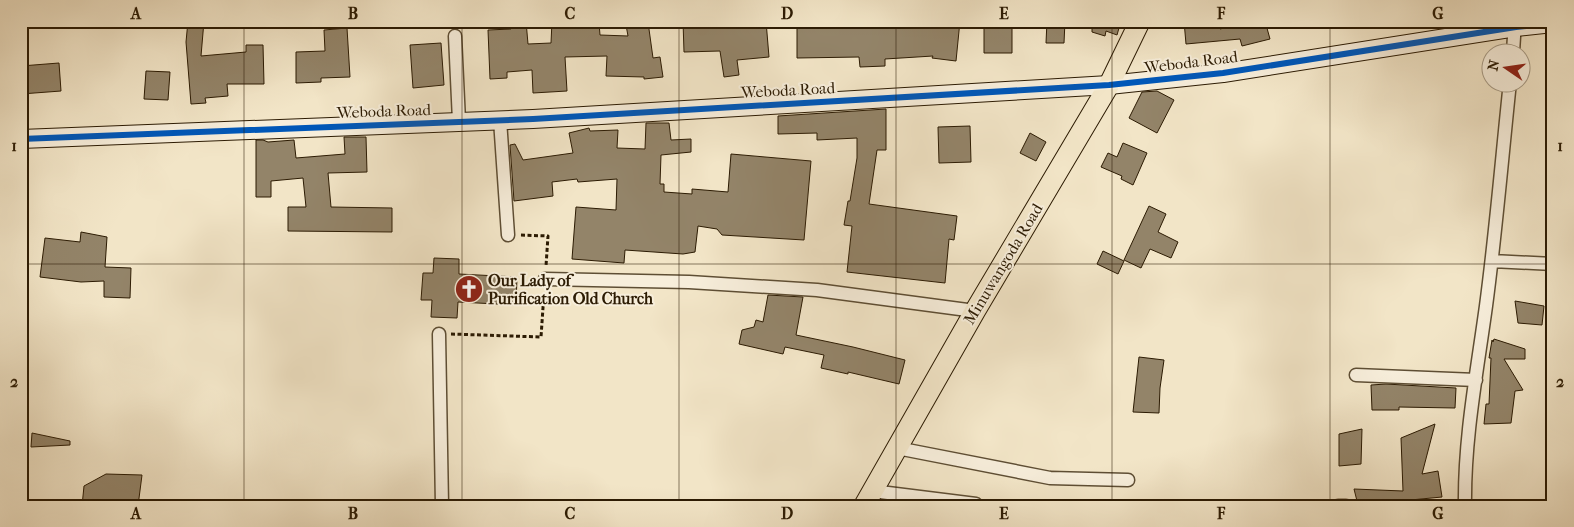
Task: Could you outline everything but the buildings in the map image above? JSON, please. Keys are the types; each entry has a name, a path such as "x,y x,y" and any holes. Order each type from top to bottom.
{"main road":[{"name":"Minuwangoda Road","path":"868,498 975,310 1109,86 1140,21"}],"street":[{"name":"Weboda Road","path":"21,139 500,120 1109,86 1223,73 1516,24 1553,24"},
{"path":"1514,42 1516,24"},
{"path":"455,36 459,121"},
{"path":"1465,506 1469,433 1492,260 1509,92"},
{"path":"500,120 508,235"},
{"path":"1492,260 1553,264"},
{"path":"545,279 689,282 817,290 975,310"},
{"path":"439,334 442,506"},
{"path":"1356,375 1476,380"},
{"path":"897,448 1050,478 1128,480"},
{"path":"868,498 976,504"},
{"path":"1338,506 1346,506"}],"path":[{"path":"439,334 541,336 548,236 508,235"}],"cycle path":[{"path":"21,139 533,119 1109,85 1223,73 1516,27 1553,23"}],"place":[{"name":"Our Lady of Purification Old Church","path":"469,289"}]}
